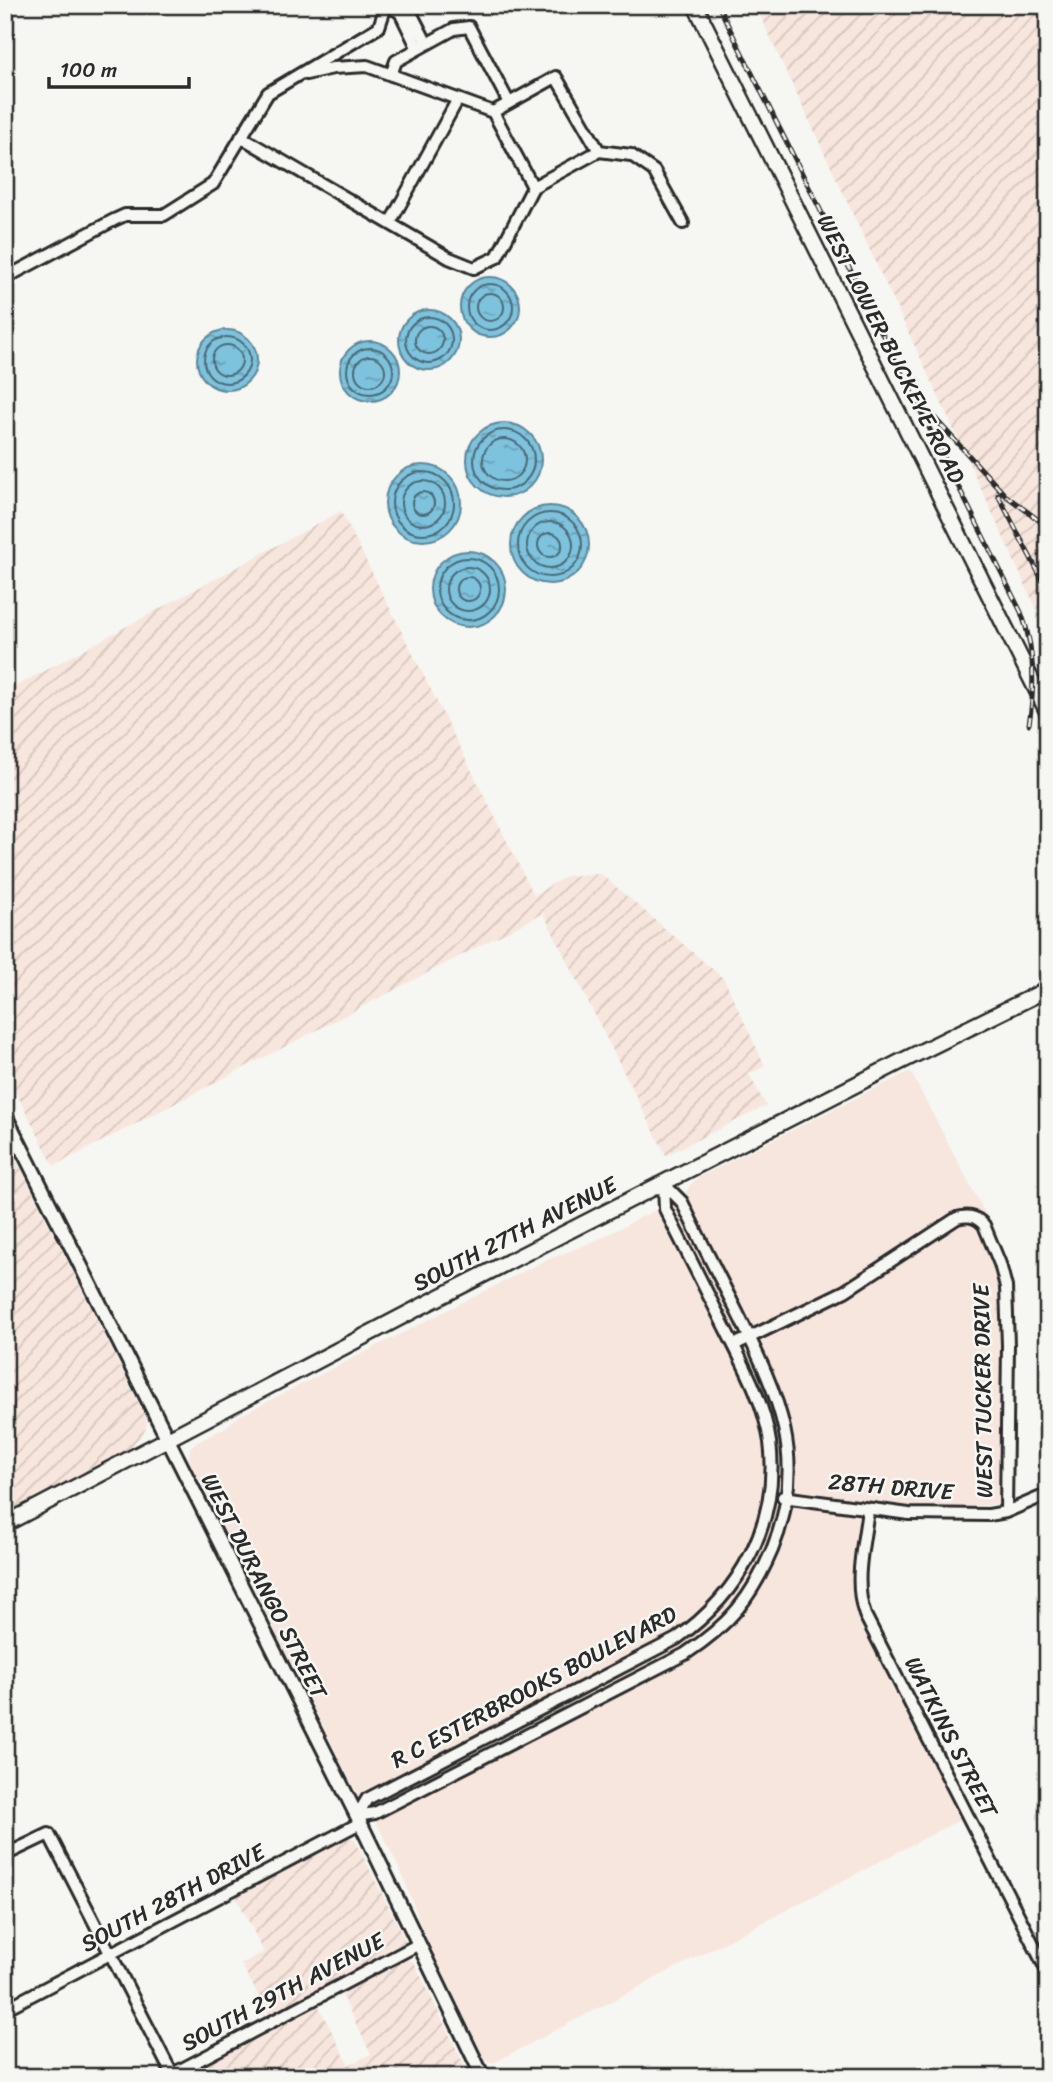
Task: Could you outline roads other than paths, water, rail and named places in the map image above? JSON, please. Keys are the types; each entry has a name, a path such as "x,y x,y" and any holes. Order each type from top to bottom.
{"main road":[{"name":"WEST LOWER BUCKEYE ROAD","path":"695,5 1048,713"},
{"name":"SOUTH 27TH AVENUE","path":"5,1524 435,1299 1048,989"}],"street":[{"path":"407,5 422,46"},
{"path":"5,278 125,215 164,215 213,184 268,93 379,27 386,6 400,12 422,46"},
{"path":"391,75 396,61 454,29 469,27 509,103"},
{"path":"297,75 333,68 367,66 493,112 533,187"},
{"path":"493,112 556,77 599,151"},
{"path":"390,223 458,99"},
{"path":"241,137 449,258 474,268 497,257 533,187 599,151 631,155 654,171 683,223"},
{"name":"WEST DURANGO STREET","path":"5,1115 359,1819 482,2077"},
{"name":"R C ESTERBROOKS BOULEVARD","path":"359,1819 685,1654 726,1624 748,1597 764,1568 777,1536 787,1497 789,1456 785,1425 775,1393 750,1338 682,1202 664,1184"},
{"name":"R C ESTERBROOKS BOULEVARD","path":"359,1819 366,1799 661,1647 702,1619 731,1588 742,1571 761,1530 769,1494 770,1442 749,1376 665,1209 664,1184"},
{"name":"WEST TUCKER DRIVE","path":"734,1345 845,1291 957,1218 979,1219 1000,1264 1006,1287 1006,1512"},
{"name":"28TH DRIVE","path":"769,1494 868,1509 936,1515 989,1515 1006,1512 1048,1494"},
{"name":"WATKINS STREET","path":"868,1509 859,1579 859,1593 865,1615 1048,1973"},
{"name":"SOUTH 28TH DRIVE","path":"5,2009 112,1954 359,1819"},
{"path":"5,1855 49,1834 112,1954 170,2076"},
{"name":"SOUTH 29TH AVENUE","path":"170,2076 419,1944"}],"water":[{"path":"490,277 507,282 515,290 520,307 515,324 507,332 490,337 473,332 465,324 460,307 465,290 473,282"},
{"path":"423,310 435,310 454,323 459,340 457,352 446,365 435,370 423,370 404,357 399,346 399,334 412,315"},
{"path":"221,330 233,330 252,343 257,360 255,372 244,385 233,390 221,390 202,377 197,366 197,354 210,335"},
{"path":"364,341 376,341 395,354 400,371 398,383 387,396 376,401 364,401 345,388 340,377 340,365 353,346"},
{"path":"504,423 525,429 535,439 541,460 535,481 525,491 504,497 483,491 473,481 467,460 473,439 483,429"},
{"path":"423,465 437,468 450,476 458,489 461,503 458,517 450,530 437,538 423,541 409,538 396,530 388,517 385,503 388,489 396,476 409,468"},
{"path":"550,506 565,509 582,523 589,545 586,560 572,577 550,584 535,581 518,567 511,545 514,530 528,513"},
{"path":"468,551 482,554 495,562 503,575 506,589 503,603 495,616 482,624 468,627 454,624 441,616 433,603 430,589 433,575 441,562 454,554"}],"railway":[{"path":"718,5 1021,612 1029,639 1032,668 1029,724"},
{"path":"930,413 1005,495 1048,527"},
{"path":"998,495 1048,591"}]}
